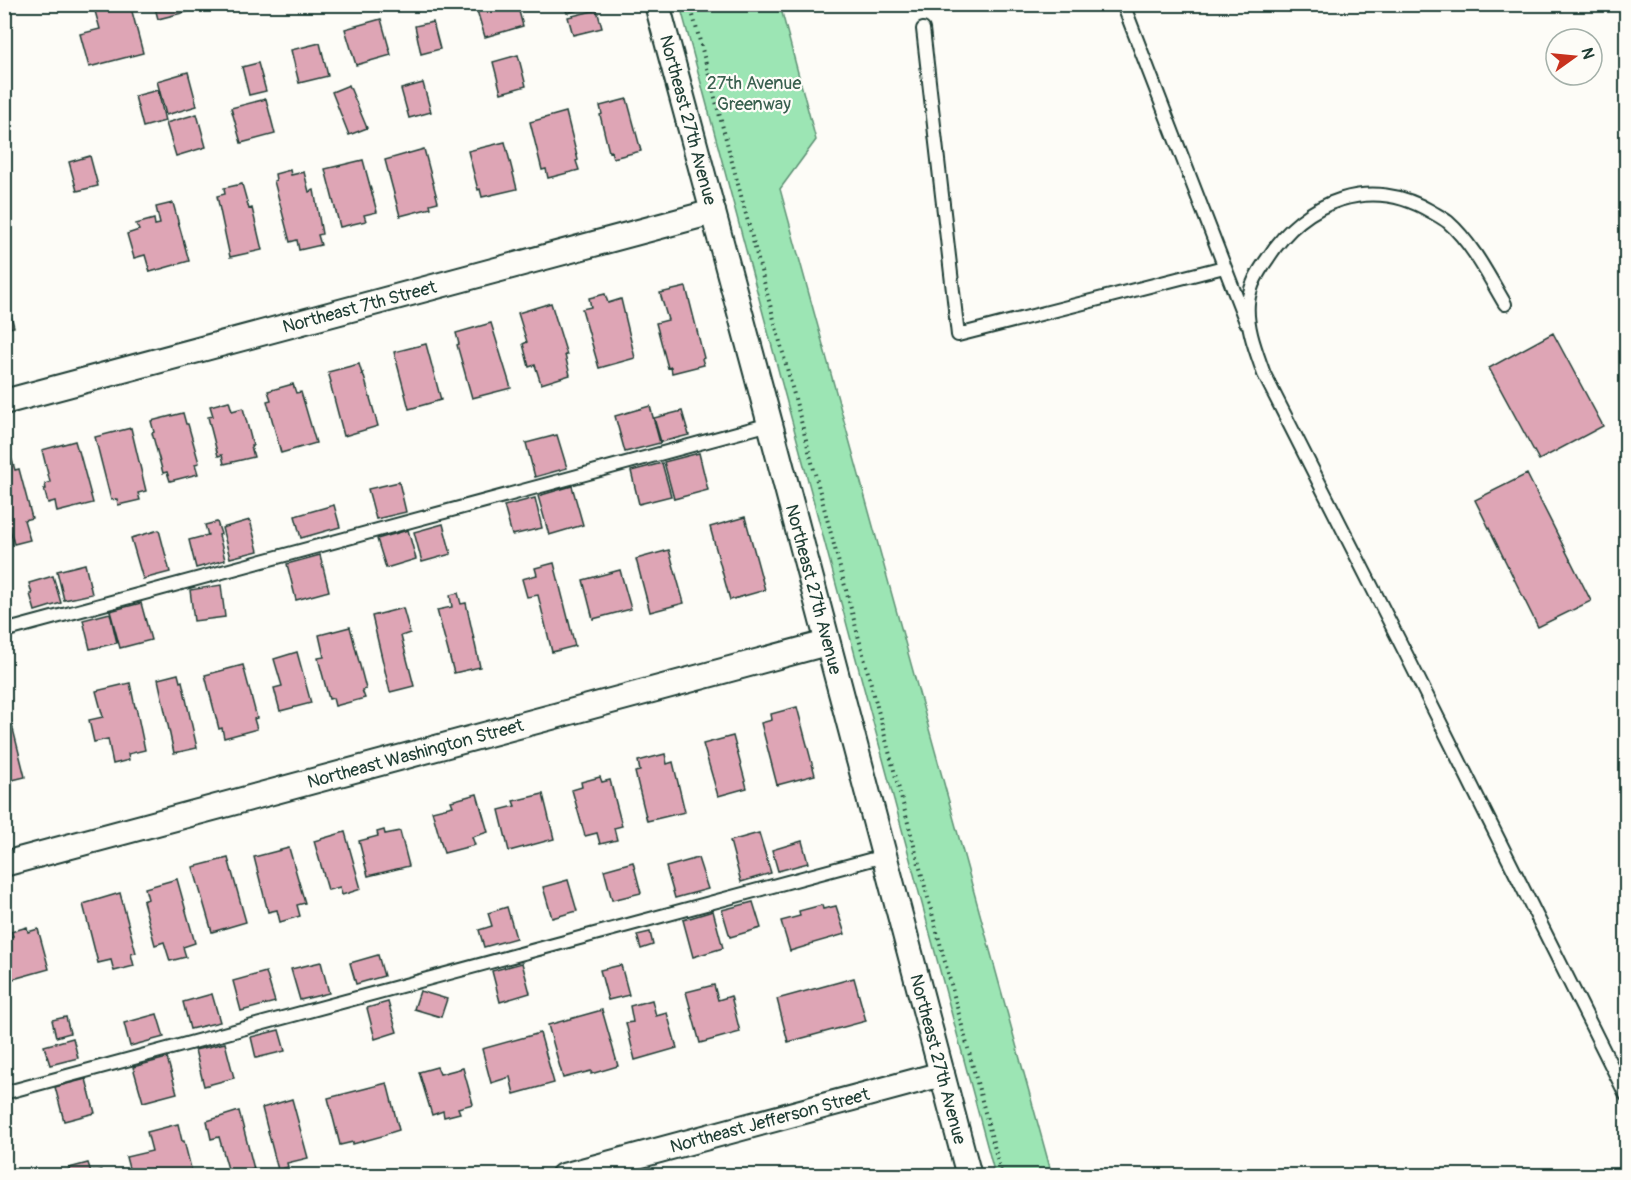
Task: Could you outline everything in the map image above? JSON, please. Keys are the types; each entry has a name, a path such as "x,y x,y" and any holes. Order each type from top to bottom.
{"street":[{"name":"Northeast 27th Avenue","path":"657,4 969,1176"},
{"name":"Northeast 7th Street","path":"4,402 712,212"},
{"name":"Northeast Washington Street","path":"4,864 827,642"},
{"name":"Northeast Jefferson Street","path":"563,1176 942,1074"}],"lane":[{"path":"1123,4 1264,374 1626,1095"},
{"path":"923,29 958,335 1224,267"},
{"path":"1251,335 1248,303 1253,281 1277,242 1304,218 1331,202 1361,194 1391,195 1417,203 1447,222 1475,254 1504,304"},
{"path":"4,631 770,424"},
{"path":"4,1093 884,856"}],"path":[{"path":"690,4 1002,1176"}],"green space":[{"name":"27th Avenue Greenway","path":"680,5 780,5 816,140 780,189 1052,1175 995,1175"}],"building":[{"path":"93,4 130,4 143,53 89,67 80,34 100,29"},
{"path":"154,4 197,4 198,9 158,19"},
{"path":"227,4 254,4 228,11"},
{"path":"475,4 517,4 523,26 485,37"},
{"path":"564,4 596,4 596,5 567,13"},
{"path":"597,10 602,28 573,35 568,17"},
{"path":"381,19 391,55 356,65 345,29"},
{"path":"433,22 440,49 421,54 415,26"},
{"path":"320,43 328,76 299,83 291,50"},
{"path":"518,55 526,86 501,93 493,62"},
{"path":"258,63 266,91 249,95 242,67"},
{"path":"188,72 197,106 166,115 157,81"},
{"path":"423,83 431,112 409,118 401,89"},
{"path":"349,85 367,128 349,135 332,92"},
{"path":"158,90 165,121 143,127 135,96"},
{"path":"266,99 275,134 241,143 231,108"},
{"path":"627,99 641,151 613,158 611,151 609,152 600,106"},
{"path":"566,112 579,170 548,178 546,169 542,170 530,122"},
{"path":"197,114 206,147 176,156 166,123"},
{"path":"505,142 517,189 482,197 468,151"},
{"path":"424,149 438,202 430,204 431,208 400,216 385,160"},
{"path":"90,156 98,186 77,191 69,162"},
{"path":"363,160 377,212 364,215 366,221 340,227 325,169"},
{"path":"290,170 291,175 304,172 309,192 314,190 322,234 318,235 321,245 299,250 297,240 290,242 274,181 276,180 275,174"},
{"path":"242,184 249,209 252,208 262,250 230,257 217,196 225,194 224,188"},
{"path":"173,203 189,261 150,272 145,255 134,258 127,234 139,230 136,224 154,219 155,225 160,224 156,207"},
{"path":"686,287 704,365 672,373 671,367 668,368 656,323 668,320 660,293"},
{"path":"4,289 14,327 4,329"},
{"path":"605,294 608,303 621,299 635,358 599,368 582,309 591,307 589,298"},
{"path":"551,303 567,355 565,355 570,375 541,384 535,365 529,367 523,344 527,342 518,313"},
{"path":"491,323 511,388 472,398 457,345 459,344 456,333"},
{"path":"1553,333 1603,426 1539,460 1489,368"},
{"path":"426,344 441,400 409,409 394,352"},
{"path":"359,364 378,426 344,436 328,372"},
{"path":"293,384 296,393 301,392 316,443 281,453 267,401 271,400 268,391"},
{"path":"229,401 232,411 243,408 254,457 224,464 222,455 218,456 208,417 213,416 210,406"},
{"path":"650,406 660,443 625,452 615,416"},
{"path":"682,411 689,435 661,442 654,418"},
{"path":"183,413 199,463 195,464 198,474 170,481 167,472 163,473 151,421"},
{"path":"131,428 146,491 138,493 140,500 118,505 117,499 111,500 95,437"},
{"path":"557,435 567,468 535,477 526,443"},
{"path":"75,441 93,503 57,512 55,501 48,503 44,489 46,489 45,484 50,482 42,450"},
{"path":"699,453 708,490 674,499 664,462"},
{"path":"12,460 15,470 19,469 32,518 24,520 30,540 14,544 9,526 4,527 4,462"},
{"path":"662,463 671,496 639,504 631,471"},
{"path":"1527,474 1591,601 1538,627 1475,500"},
{"path":"399,482 406,512 376,519 368,489"},
{"path":"572,486 583,525 549,535 538,496"},
{"path":"535,498 542,528 512,535 504,506"},
{"path":"334,505 340,527 301,538 295,516"},
{"path":"745,517 765,590 730,600 710,527"},
{"path":"250,520 258,551 230,558 222,528"},
{"path":"217,522 225,560 196,568 189,540 208,535 205,525"},
{"path":"443,524 451,554 422,562 414,532"},
{"path":"159,530 170,572 143,579 131,538"},
{"path":"408,530 416,559 386,568 377,539"},
{"path":"669,550 684,603 650,612 636,559"},
{"path":"320,555 329,591 296,600 287,564"},
{"path":"554,563 575,646 552,652 538,595 527,597 522,579 537,575 535,568"},
{"path":"85,564 92,594 64,600 57,571"},
{"path":"620,570 631,609 593,619 583,580"},
{"path":"53,576 61,603 35,611 29,583"},
{"path":"221,585 225,617 194,621 190,590"},
{"path":"458,593 461,604 466,603 480,667 454,673 437,610 452,607 450,595"},
{"path":"141,603 151,640 120,648 110,611"},
{"path":"403,608 410,633 401,636 414,686 390,692 372,616"},
{"path":"110,613 117,643 90,649 83,620"},
{"path":"350,627 366,689 362,690 365,698 335,706 333,698 329,699 318,658 324,657 319,635"},
{"path":"297,652 311,703 280,711 274,688 282,686 274,659"},
{"path":"243,665 257,718 254,719 257,729 224,738 222,728 219,729 205,675"},
{"path":"178,674 180,682 182,681 197,748 174,753 158,679"},
{"path":"130,683 145,750 128,754 129,760 113,764 108,739 94,742 89,720 103,717 96,691"},
{"path":"797,707 815,775 777,785 761,723 772,720 771,714"},
{"path":"10,717 25,777 4,782 4,719"},
{"path":"733,736 747,788 718,796 703,744"},
{"path":"665,754 667,764 673,762 685,812 647,821 635,772 640,771 638,761"},
{"path":"600,777 602,782 610,780 622,826 614,828 617,840 600,844 597,833 585,836 572,790 582,787 581,782"},
{"path":"477,794 488,832 472,837 475,845 444,853 432,811 453,806 451,801"},
{"path":"543,794 554,839 509,851 499,810 515,806 513,801"},
{"path":"384,830 385,834 400,831 409,866 368,876 359,841 378,836 377,832"},
{"path":"345,832 361,889 342,895 340,887 328,890 314,841"},
{"path":"759,833 771,873 741,882 730,841"},
{"path":"802,841 808,863 778,871 772,850"},
{"path":"289,848 305,903 297,905 300,916 280,922 277,910 268,912 254,857"},
{"path":"228,858 246,922 212,932 193,867"},
{"path":"698,858 708,889 675,898 666,867"},
{"path":"633,862 641,893 612,900 604,870"},
{"path":"177,879 195,943 183,947 186,957 170,961 164,942 155,945 143,901 148,899 145,888"},
{"path":"568,880 577,911 552,918 543,887"},
{"path":"120,893 136,953 131,954 134,966 114,971 111,960 98,963 83,904"},
{"path":"753,902 761,928 730,937 722,910"},
{"path":"822,905 823,909 836,906 845,934 790,951 781,921 800,916 799,911"},
{"path":"507,907 516,938 484,947 479,930 492,926 488,913"},
{"path":"713,911 723,948 693,957 683,920"},
{"path":"27,927 28,932 38,929 49,969 6,981 4,938 13,936 11,932"},
{"path":"650,932 653,945 641,949 637,935"},
{"path":"378,955 384,976 356,984 350,963"},
{"path":"321,962 329,993 300,1000 291,969"},
{"path":"522,963 530,993 500,1002 492,971"},
{"path":"621,965 629,995 608,1000 600,970"},
{"path":"266,972 275,1002 241,1011 233,981"},
{"path":"854,978 866,1021 788,1042 777,999"},
{"path":"714,985 718,1000 731,996 740,1032 700,1043 686,992"},
{"path":"420,991 447,999 441,1017 414,1009"},
{"path":"212,994 220,1022 190,1029 183,1002"},
{"path":"652,1000 656,1016 667,1013 677,1048 635,1060 626,1023 633,1022 630,1006"},
{"path":"388,1002 397,1032 375,1039 367,1008"},
{"path":"602,1010 618,1066 591,1074 591,1071 563,1078 548,1025"},
{"path":"157,1014 164,1037 130,1046 124,1023"},
{"path":"66,1017 70,1033 56,1037 52,1020"},
{"path":"279,1030 285,1051 256,1058 251,1037"},
{"path":"540,1033 554,1083 514,1094 510,1077 491,1083 482,1049"},
{"path":"73,1038 78,1058 50,1065 44,1046"},
{"path":"225,1043 234,1078 204,1086 195,1050"},
{"path":"167,1058 177,1093 143,1102 133,1067"},
{"path":"437,1067 440,1074 463,1068 473,1104 458,1108 460,1113 444,1117 443,1111 432,1115 419,1072"},
{"path":"86,1079 95,1113 64,1121 55,1087"},
{"path":"387,1083 399,1130 353,1144 353,1142 340,1145 328,1098"},
{"path":"292,1099 308,1158 287,1163 288,1167 278,1170 262,1108"},
{"path":"239,1111 254,1169 251,1170 253,1176 230,1176 219,1137 211,1139 207,1121"},
{"path":"178,1124 193,1176 131,1176 126,1157 152,1151 147,1132"},
{"path":"88,1163 91,1172 101,1170 103,1176 71,1176 69,1168"}]}
